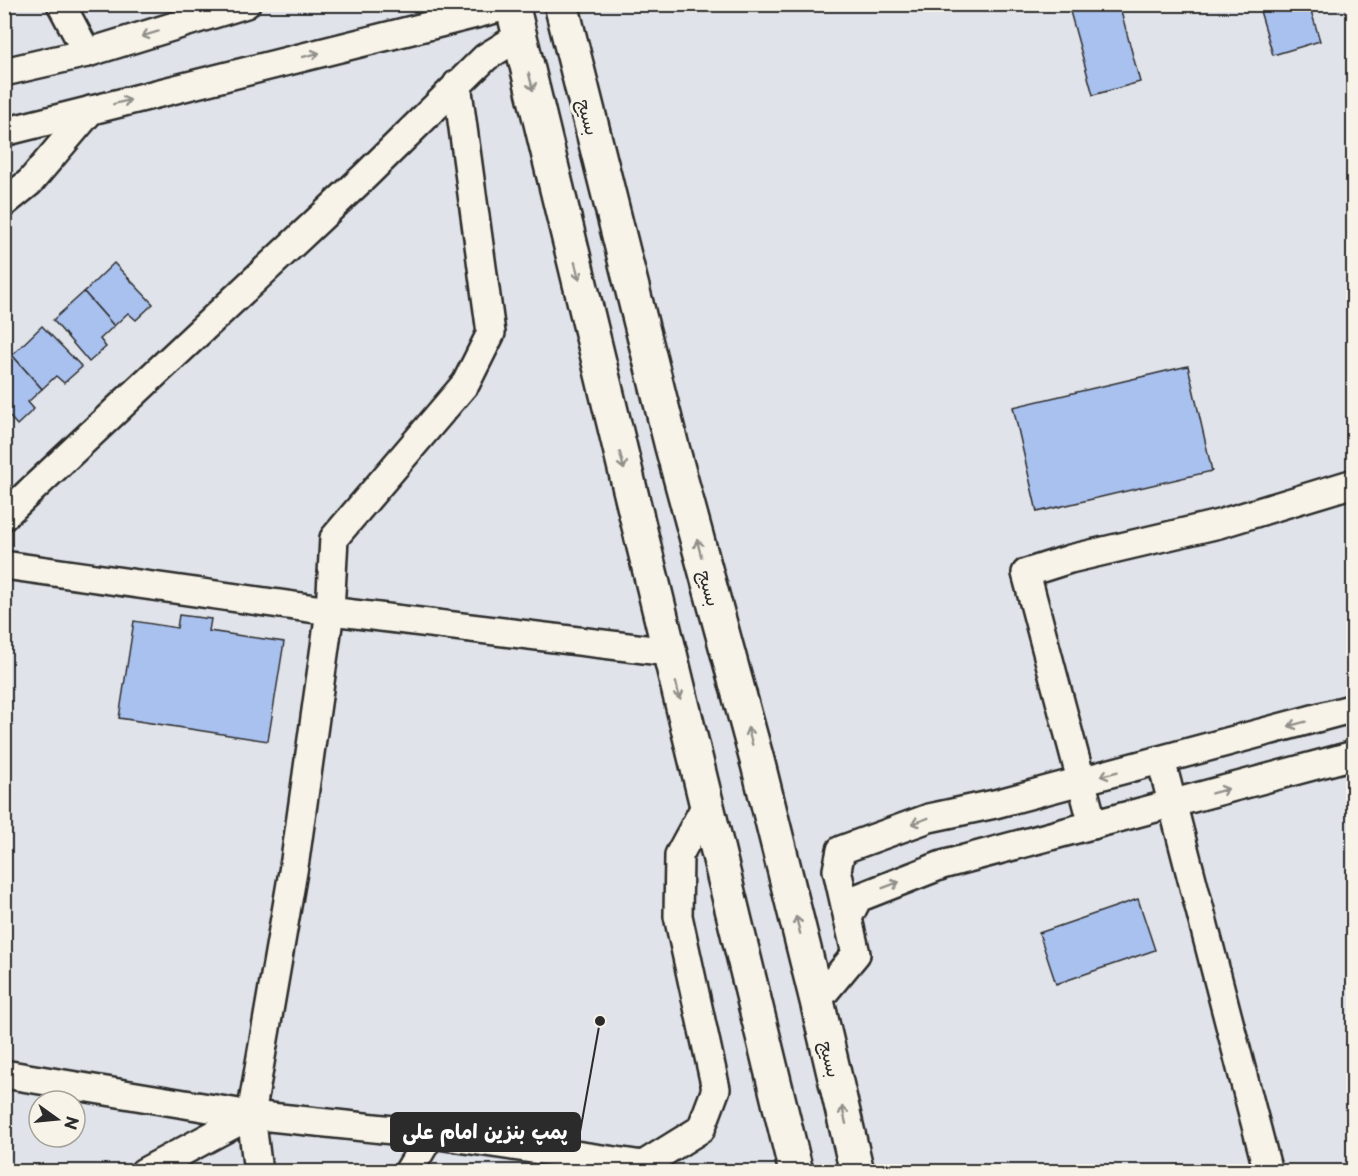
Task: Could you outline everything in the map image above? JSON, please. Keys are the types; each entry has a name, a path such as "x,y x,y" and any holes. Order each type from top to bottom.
{"main road":[{"name":"بسیج","path":"561,4 672,447 758,764 857,1172"},
{"path":"515,15 796,1172"}],"street":[{"path":"61,4 87,53"},
{"path":"4,72 87,53 188,13 246,4"},
{"path":"4,516 365,176 486,57 515,15"},
{"path":"4,132 91,110 515,15"},
{"path":"258,1172 251,1115 295,860 330,611 334,538 466,383 491,333 457,84"},
{"path":"4,203 30,182 91,110"},
{"path":"1093,825 1026,573 1070,559 1218,524 1353,483"},
{"path":"4,565 330,611 669,652"},
{"path":"817,1000 856,954 837,870 841,850 929,818 1081,781 1353,708"},
{"path":"848,918 858,898 932,869 1353,754"},
{"path":"1161,760 1268,1172"},
{"path":"4,1074 251,1115 431,1134 651,1168 701,1129 716,1089 678,916 680,855 706,805"},
{"path":"144,1172 251,1115"},
{"path":"408,1172 431,1134"}],"building":[{"path":"1068,4 1119,4 1140,82 1093,95"},
{"path":"1258,4 1309,4 1320,41 1273,55"},
{"path":"114,263 153,304 136,320 128,313 114,326 84,292"},
{"path":"84,292 114,326 100,339 106,347 89,362 53,320"},
{"path":"42,326 82,367 64,383 56,376 42,389 12,355"},
{"path":"12,355 42,389 28,402 34,409 17,425 4,410 4,362"},
{"path":"1188,366 1212,471 1037,512 1013,407"},
{"path":"179,615 211,619 209,631 284,642 268,741 119,718 134,621 177,628"},
{"path":"1138,899 1155,950 1056,984 1039,933"}],"place":[{"name":"پمپ بنزین امام علی","path":"600,1021"}]}
